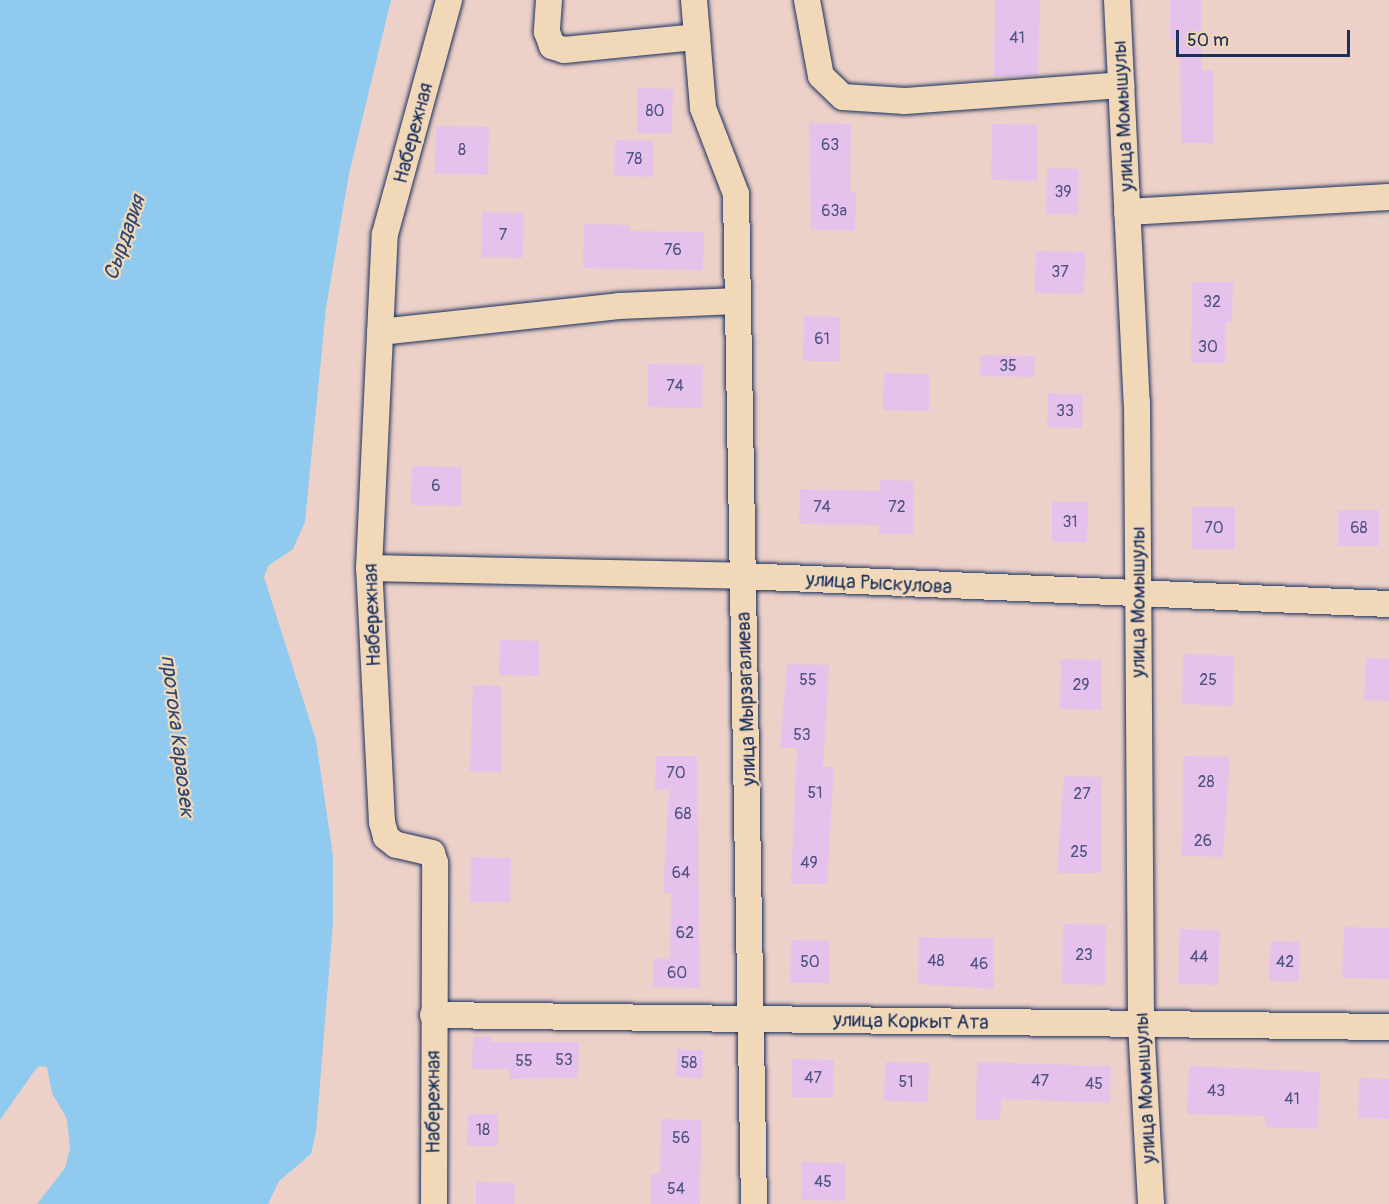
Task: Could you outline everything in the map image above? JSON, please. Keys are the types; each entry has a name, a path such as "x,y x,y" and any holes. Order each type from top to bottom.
{"street":[{"name":"Набережная","path":"434,1204 435,863 432,853 396,845 386,837 382,822 369,568 385,234 449,0"},
{"path":"549,0 546,32 552,46 564,50 697,37"},
{"name":"улица Мырзагалиева","path":"694,0 703,108 736,194 742,576 749,729 750,1019 754,1204"},
{"path":"807,0 821,76 843,97 905,101 1121,85"},
{"name":"улица Момышулы","path":"1117,0 1137,402 1141,1024 1151,1204"},
{"path":"1127,212 1389,197"},
{"path":"380,332 619,306 738,302"},
{"name":"улица Рыскулова","path":"369,568 742,576 1138,597 1389,604"},
{"name":"улица Коркыт Ата","path":"433,1015 1389,1028"}],"water":[{"path":"0,0 391,0 349,174 326,308 305,522 293,549 268,566 264,577 316,740 333,856 333,923 316,1132 311,1154 279,1181 268,1204 37,1204 65,1168 70,1148 67,1119 52,1093 47,1067 39,1066 0,1120"}],"building":[{"path":"995,0 1040,0 1038,76 994,76"},
{"path":"1170,0 1201,0 1201,70 1213,70 1213,143 1181,143 1180,40 1170,40"},
{"path":"638,88 673,89 672,133 637,133"},
{"path":"809,123 851,124 850,192 856,192 855,231 811,230"},
{"path":"992,124 1038,125 1037,181 991,180"},
{"path":"436,126 489,127 488,175 435,174"},
{"path":"615,140 653,141 653,177 614,176"},
{"path":"1047,168 1079,169 1078,215 1046,214"},
{"path":"482,212 524,213 523,258 481,257"},
{"path":"584,224 630,225 630,231 704,232 703,270 583,268"},
{"path":"1036,251 1085,252 1084,294 1035,293"},
{"path":"1192,282 1233,282 1232,323 1225,323 1225,363 1191,363"},
{"path":"804,316 840,317 840,361 803,361"},
{"path":"981,355 1035,356 1034,377 980,376"},
{"path":"648,364 703,365 702,408 648,407"},
{"path":"884,373 929,374 929,411 883,410"},
{"path":"1048,393 1083,394 1082,428 1047,427"},
{"path":"412,466 461,467 461,506 411,505"},
{"path":"880,480 914,481 913,534 879,534 879,525 799,524 800,489 880,491"},
{"path":"1052,502 1088,502 1087,542 1052,542"},
{"path":"1192,507 1235,507 1235,549 1192,549"},
{"path":"1338,510 1379,510 1379,546 1338,546"},
{"path":"500,640 539,641 539,676 499,675"},
{"path":"1183,654 1234,656 1233,706 1182,704"},
{"path":"1366,658 1389,659 1389,701 1364,700"},
{"path":"1061,659 1102,660 1101,710 1060,709"},
{"path":"787,664 829,665 823,767 834,767 827,884 791,884 797,748 780,748"},
{"path":"473,685 501,686 502,772 470,771"},
{"path":"656,756 697,756 700,988 653,987 654,958 670,959 671,893 663,893 669,790 655,790"},
{"path":"1183,756 1230,757 1223,857 1182,856"},
{"path":"1064,776 1102,777 1101,873 1057,873"},
{"path":"471,857 511,858 510,902 470,902"},
{"path":"1063,924 1106,925 1105,985 1062,984"},
{"path":"1344,927 1389,928 1389,979 1342,978"},
{"path":"1180,929 1220,930 1218,985 1178,984"},
{"path":"919,937 993,938 994,989 918,984"},
{"path":"791,940 830,941 829,983 790,983"},
{"path":"1271,941 1300,942 1299,982 1269,981"},
{"path":"473,1037 491,1037 491,1042 579,1042 578,1078 509,1079 510,1069 472,1069"},
{"path":"677,1049 703,1050 702,1078 676,1077"},
{"path":"792,1059 834,1060 833,1097 792,1097"},
{"path":"885,1062 929,1063 928,1102 884,1101"},
{"path":"977,1062 1111,1066 1110,1103 1001,1099 1000,1120 976,1120"},
{"path":"1189,1066 1320,1072 1318,1129 1265,1127 1265,1116 1187,1114"},
{"path":"1359,1078 1389,1079 1389,1119 1358,1118"},
{"path":"468,1114 498,1114 498,1146 467,1146"},
{"path":"661,1119 701,1120 700,1204 651,1204 651,1174 660,1174"},
{"path":"802,1162 846,1163 845,1201 801,1200"},
{"path":"476,1182 515,1183 514,1204 476,1204"}],"water label":[{"name":"Сырдария","path":"125,238"},
{"name":"протока Караозек","path":"177,736"}]}
